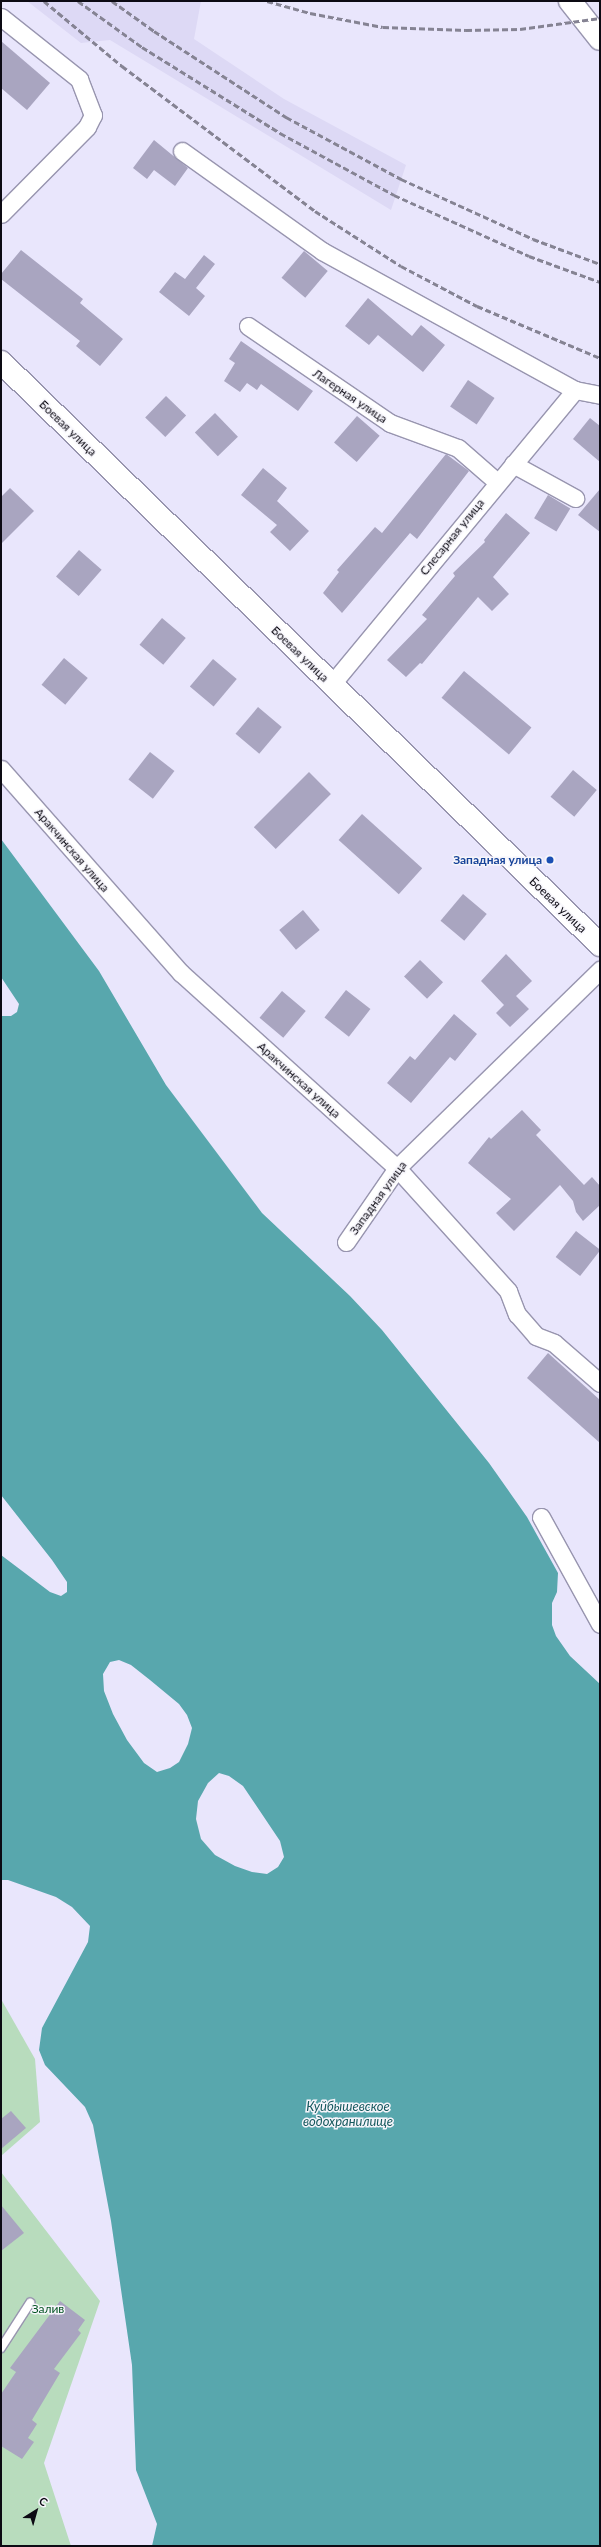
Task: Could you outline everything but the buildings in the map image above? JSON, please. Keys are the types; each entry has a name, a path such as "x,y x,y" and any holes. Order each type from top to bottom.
{"main road":[{"path":"570,1 600,39"},
{"name":"Боевая улица","path":"1,362 331,685 600,945"}],"street":[{"path":"1,17 80,79 93,115 87,127 1,214"},
{"path":"182,151 322,251 574,390 600,395"},
{"name":"Лагерная улица","path":"248,326 390,423 458,448 497,482"},
{"name":"Слесарная улица","path":"331,685 574,390"},
{"path":"513,464 574,498"},
{"name":"Аракчинская улица","path":"1,769 181,973 397,1168 508,1291 517,1314 536,1336 554,1343 600,1383"},
{"name":"Западная улица","path":"346,1242 397,1168 600,970"},
{"path":"541,1517 600,1624"}],"lane":[{"path":"1,2348 30,2303"}],"shaded area":[{"path":"27,1 201,1 194,39 284,99 406,165 391,210 110,40 81,43"}],"green space":[{"path":"1,1999 35,2059 40,2122 1,2156"},
{"name":"Залив","path":"1,2172 100,2301 44,2463 71,2546 1,2546"}],"water":[{"name":"Куйбышевское водохранилище","path":"1,839 99,971 166,1085 262,1213 350,1296 382,1330 489,1463 527,1517 558,1573 557,1592 552,1603 552,1625 556,1636 570,1656 600,1684 600,2546 152,2546 157,2524 136,2470 132,2365 111,2221 93,2125 85,2107 45,2065 39,2050 42,2028 88,1942 90,1926 72,1907 56,1897 8,1880 1,1880 1,1555 50,1592 61,1596 67,1592 67,1582 52,1560 1,1495 1,1016 11,1016 17,1012 19,1004 1,977","holes":["119,1660 131,1665 150,1680 179,1704 187,1715 192,1728 188,1744 179,1762 170,1768 157,1772 144,1763 127,1740 113,1714 104,1691 103,1674 110,1662","219,1773 229,1776 243,1786 280,1841 284,1857 278,1867 267,1874 252,1872 235,1866 215,1855 201,1839 196,1819 198,1801 208,1783"]}],"railway":[{"path":"44,1 122,66 315,211 401,266 477,306 600,358"},
{"path":"78,1 142,47 280,133 394,195 529,256 600,282"},
{"path":"112,1 154,31 286,117 401,179 533,239 600,264"},
{"path":"267,1 310,13 383,27 466,30 520,29 600,18"}],"place":[{"name":"Западная улица","path":"550,860"}]}
